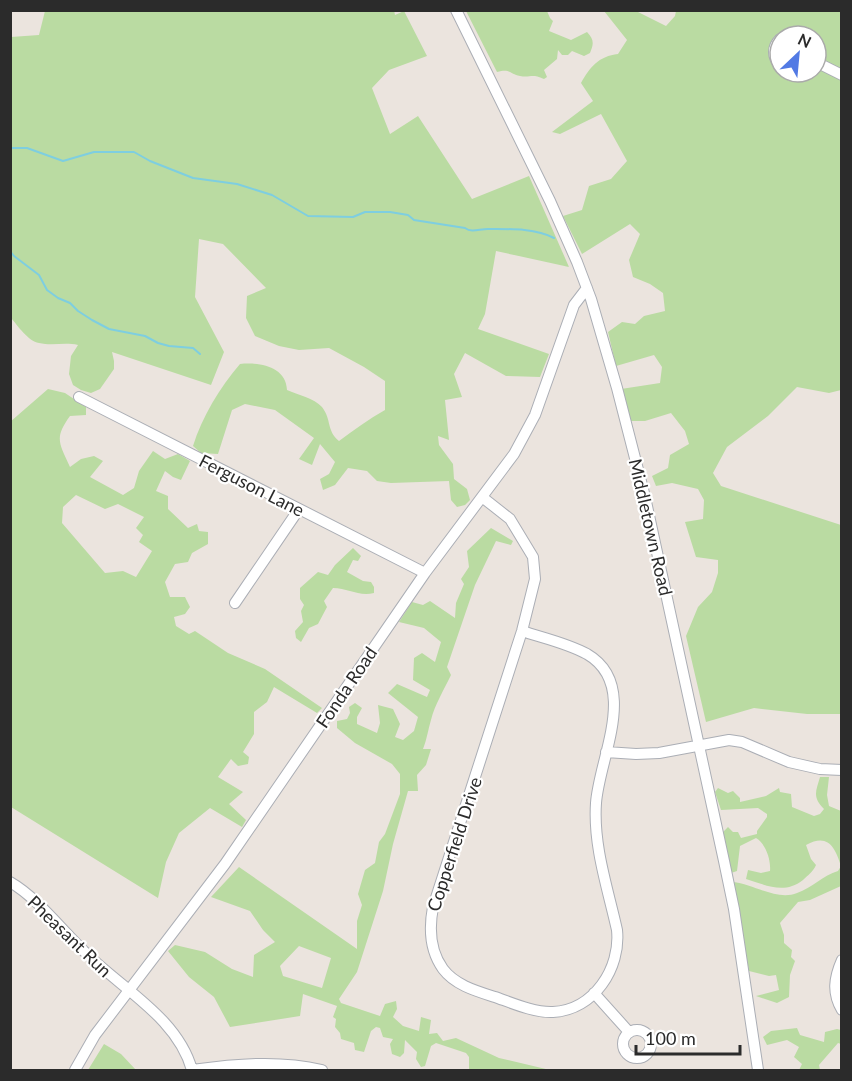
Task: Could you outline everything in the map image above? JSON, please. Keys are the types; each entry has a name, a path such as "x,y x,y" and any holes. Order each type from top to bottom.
{"street":[{"name":"Middletown Road","path":"456,10 550,201 577,262 614,377 645,497 734,909 758,1071"},
{"path":"828,68 842,75"},
{"name":"Fonda Road","path":"75,1071 95,1035 225,864 425,573 508,464 527,434 551,375 574,305 586,288"},
{"name":"Ferguson Lane","path":"79,397 425,573"},
{"name":"Copperfield Drive","path":"482,497 510,519 533,556 535,579 522,631 433,907 430,921 432,942 441,967 448,975 467,988 509,1002 553,1012 570,1008 594,993 605,981 615,961 618,943 597,830 598,788 615,708 612,689 606,673 593,658 585,653 522,631"},
{"path":"235,603 299,509"},
{"path":"606,752 659,753 729,740 742,742 789,762 820,769 842,770"},
{"name":"Pheasant Run","path":"10,882 45,911 88,956 149,1008 170,1030 187,1054 192,1070"},
{"path":"842,960 835,977 835,987 836,997 842,1010"},
{"path":"594,993 629,1032"},
{"path":"192,1070 282,1064 322,1071"}],"green space":[{"path":"394,10 395,15 404,11 427,56 389,70 372,88 390,134 418,116 472,199 529,176 569,267 496,251 485,314 478,329 549,354 540,377 506,376 465,353 454,374 462,397 445,400 449,440 438,436 439,445 453,464 454,479 467,489 470,500 465,505 457,507 451,500 449,481 391,483 377,481 367,471 348,468 335,485 323,490 320,479 329,474 335,462 320,444 312,465 299,459 314,438 275,410 245,404 232,410 218,454 201,453 193,446 212,403 240,364 263,365 277,371 282,376 287,390 310,399 322,407 332,433 339,441 385,410 385,381 364,367 329,348 299,350 279,346 255,336 246,318 247,296 266,288 223,244 199,239 195,297 224,352 211,385 112,352 114,369 100,389 91,393 81,390 73,385 69,374 71,356 78,345 35,342 11,318 11,37 39,35 45,11"},
{"path":"466,11 547,11 553,21 549,31 571,40 587,32 593,42 592,47 590,53 584,56 572,51 568,55 562,55 558,50 557,59 544,70 547,77 544,79 520,76 507,71 497,72"},
{"path":"604,11 636,11 666,26 675,16 676,11 841,11 841,390 829,393 797,387 768,416 727,447 713,473 721,486 841,525 841,714 807,714 754,708 706,722 686,636 698,607 712,592 718,573 718,560 696,557 685,522 703,519 704,500 698,489 672,483 656,486 652,476 668,468 670,455 689,444 685,431 671,413 645,421 631,421 621,389 660,383 662,367 654,355 616,366 608,332 622,322 635,324 644,316 665,311 663,293 650,284 633,277 629,260 640,234 630,224 582,254 563,216 582,210 589,186 611,179 627,161 601,114 560,134 552,132 593,101 581,83 588,72 605,57 618,54 627,40"},
{"path":"48,389 65,393 86,407 86,415 70,416 60,435 61,446 70,467 81,459 94,456 103,461 90,477 123,495 134,488 139,471 153,451 165,459 178,454 190,461 181,480 165,471 156,491 168,496 168,509 188,528 197,524 199,531 208,532 208,544 192,553 188,562 175,564 165,582 170,597 185,597 190,607 185,614 174,617 176,626 189,634 195,631 228,653 265,669 322,708 317,713 274,687 267,702 254,712 254,734 243,752 249,757 248,764 238,766 231,759 218,777 243,792 229,804 246,820 242,827 210,808 179,833 166,862 158,898 11,807 10,422","holes":["76,495 105,509 118,504 144,517 136,528 143,535 139,542 152,551 136,577 123,571 105,573 62,523 63,507"]},
{"path":"491,528 513,541 511,545 496,541 475,585 447,667 451,675 437,703 423,749 431,749 426,765 417,775 418,791 408,791 383,891 357,972 339,999 341,1003 380,1016 385,1004 396,1001 397,1009 393,1017 403,1026 419,1031 421,1017 431,1020 429,1034 437,1033 443,1041 456,1038 499,1058 550,1070 469,1070 469,1057 466,1053 436,1043 431,1046 425,1066 421,1067 416,1059 417,1052 405,1040 404,1053 400,1057 392,1054 390,1044 393,1039 383,1037 380,1028 376,1027 371,1031 364,1052 355,1050 354,1043 341,1039 335,1027 336,1019 333,1017 337,1006 303,994 300,1016 230,1027 214,997 189,977 168,951 175,945 205,952 232,969 253,977 254,955 275,942 263,930 250,911 211,897 239,867 357,949 357,921 362,905 358,894 365,870 375,863 379,842 385,834 400,794 400,774 392,764 355,743 337,728 337,721 347,719 350,713 349,707 355,703 362,708 357,717 357,724 377,733 380,723 378,705 393,709 400,724 395,737 403,740 414,731 418,717 388,693 397,684 427,697 430,690 413,680 414,658 422,653 435,662 441,642 424,628 399,622 412,602 423,605 430,601 455,618 456,603 464,584 461,579 469,567 467,551","holes":["299,946 331,958 322,988 283,976 280,966"]},
{"path":"353,548 361,556 358,561 353,560 347,572 363,581 371,582 374,593 363,594 333,588 324,601 327,607 318,624 309,628 301,642 296,638 295,631 303,622 301,611 304,605 300,599 300,588 318,572 328,575"},
{"path":"820,777 829,777 827,795 829,806 841,811 841,866 830,844 820,841 806,845 816,865 796,885 782,888 746,879 748,870 761,873 770,871 767,853 763,844 756,838 740,846 737,871 731,873 723,832 728,827 733,832 738,832 741,838 757,834 767,814 758,808 721,810 715,792 718,788 728,793 733,791 740,798 740,802 766,796 779,788 780,792 791,794 792,807 814,816 820,814 824,809 816,797"},
{"path":"841,866 841,886 810,900 798,902 780,923 784,943 792,950 791,957 795,961 790,975 789,997 777,1003 756,996 779,990 776,975 769,976 749,971 733,882 773,894 789,895 808,888 827,875 838,871"},
{"path":"797,1028 800,1035 824,1042 825,1032 841,1030 841,1044 838,1043 819,1065 820,1070 799,1070 802,1064 794,1057 799,1047 787,1040 767,1045 763,1037 771,1031"},
{"path":"104,1044 121,1054 136,1070 88,1070"}],"waterway":[{"path":"10,148 27,148 63,161 94,152 134,152 193,178 237,184 272,195 308,216 353,217 365,212 390,212 408,215 414,220 470,230 522,230 539,232 554,238"},
{"path":"10,251 39,275 47,290 70,303 92,320 109,329 145,336 158,343 193,348 200,354"}]}
